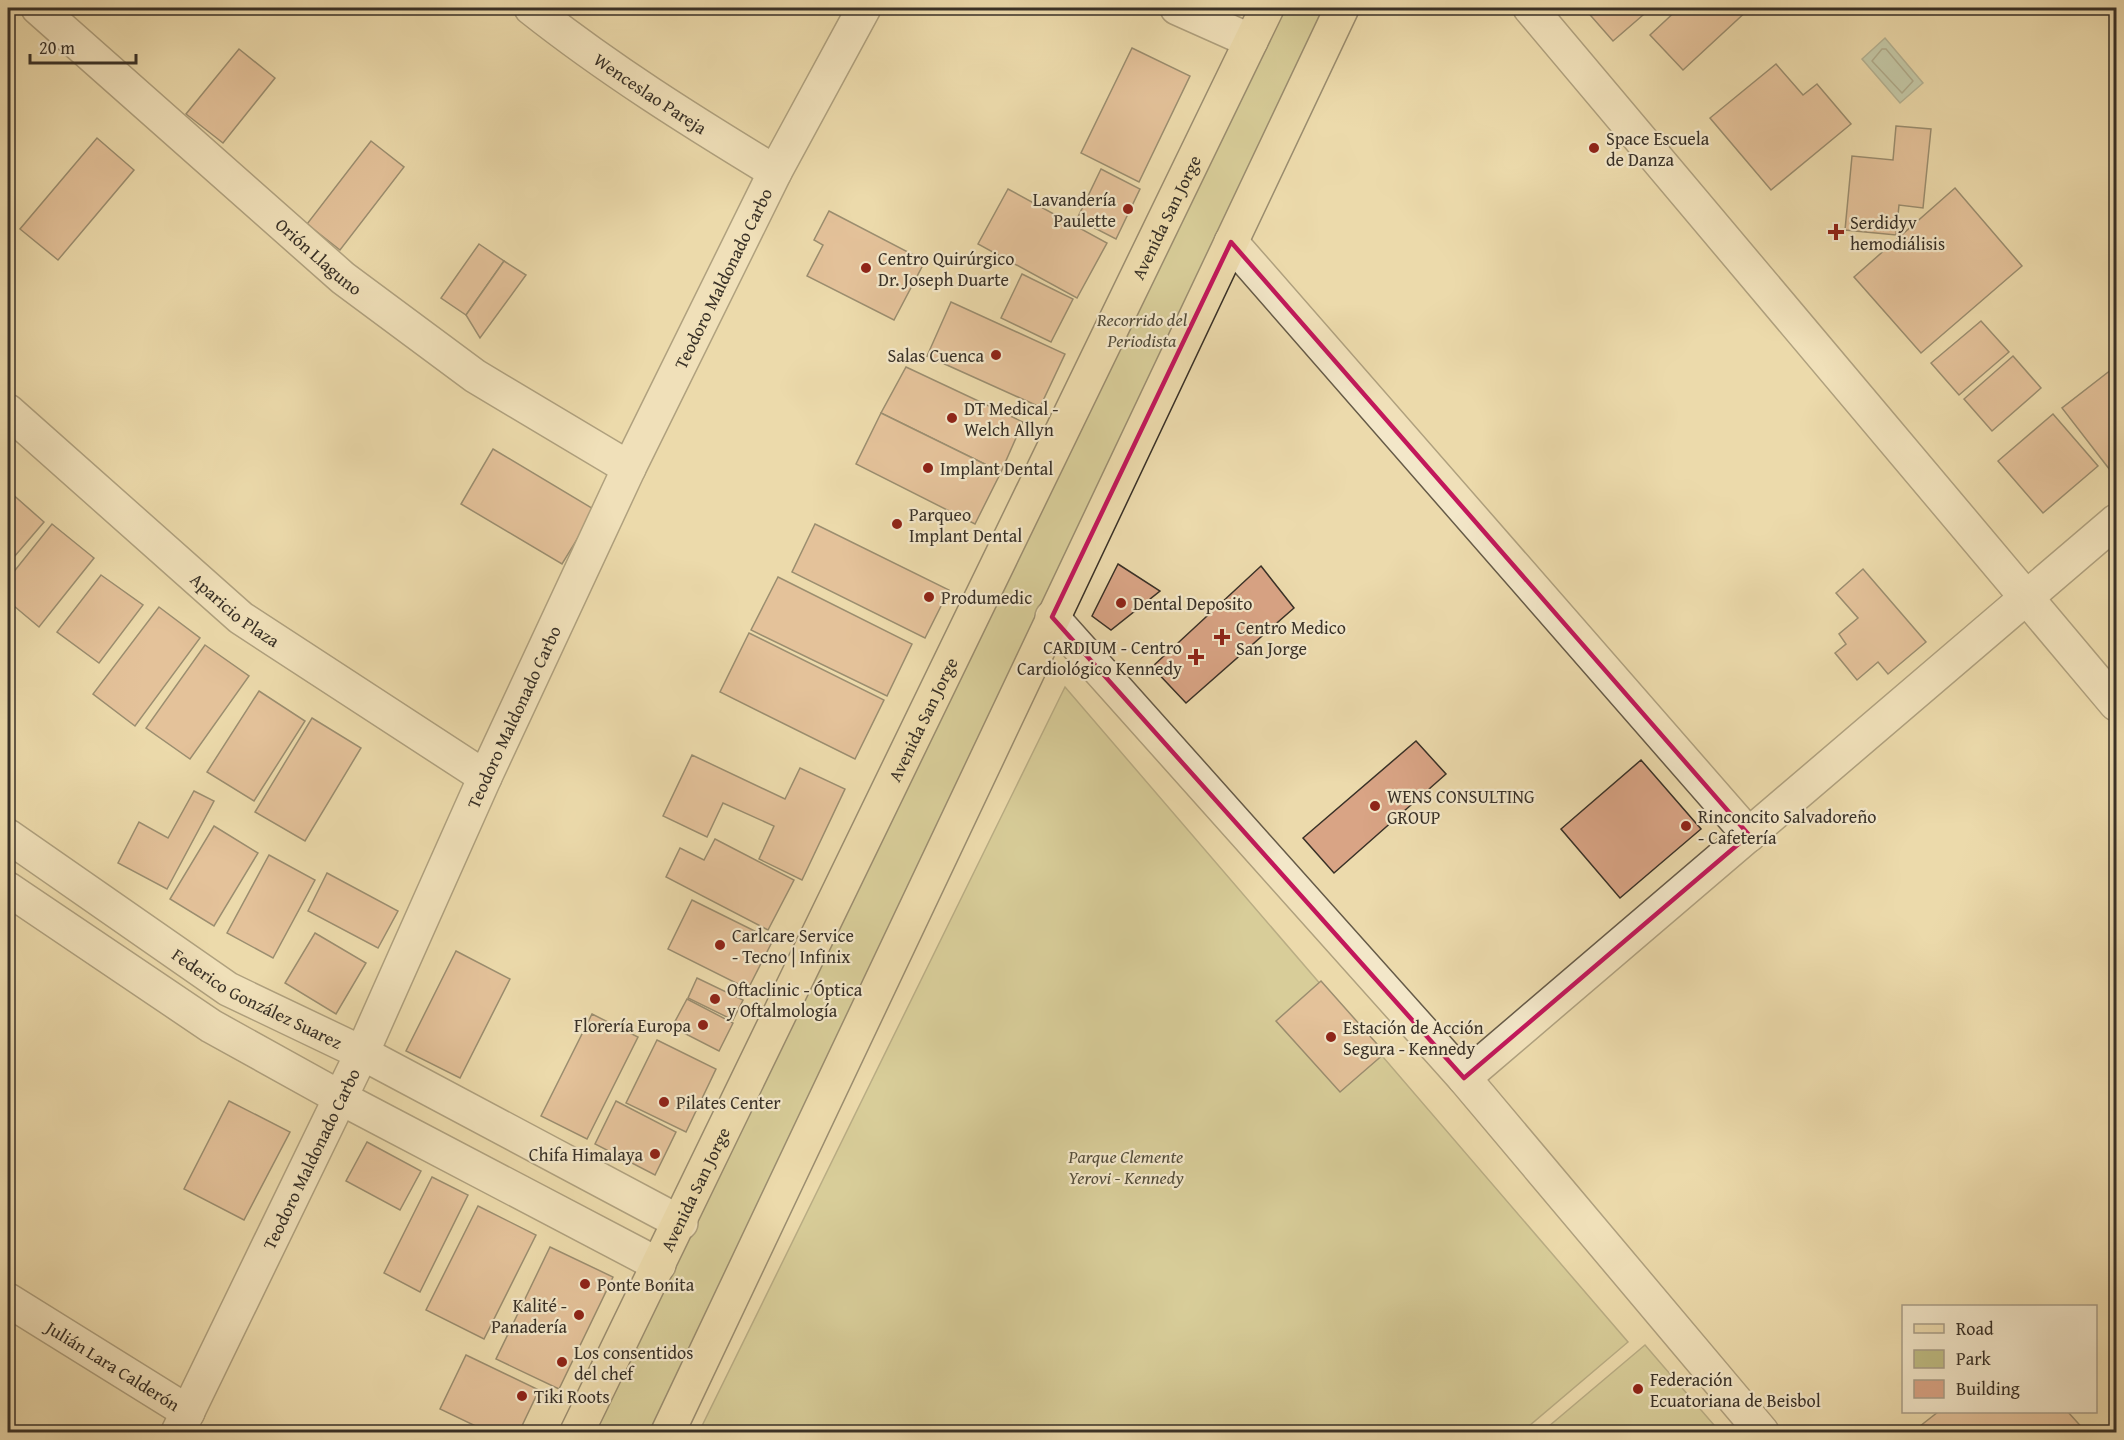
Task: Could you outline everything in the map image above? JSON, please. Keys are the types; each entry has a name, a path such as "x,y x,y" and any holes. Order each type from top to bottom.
{"main road":[{"name":"Avenida San Jorge","path":"577,1432 681,1223 1267,8"},
{"path":"668,1432 1342,8"}],"street":[{"name":"Orión Llaguno","path":"38,8 342,278 475,376 629,468"},
{"name":"Wenceslao Pareja","path":"531,8 574,42 676,112 775,172"},
{"name":"Teodoro Maldonado Carbo","path":"183,1422 362,1053 485,777 629,468 775,172 864,8"},
{"path":"1177,8 1251,41"},
{"path":"1530,8 2116,704"},
{"path":"1232,242 1749,835"},
{"name":"Aparicio Plaza","path":"8,411 241,618 485,777"},
{"path":"1464,1078 2116,521"},
{"path":"1052,617 1464,1078 1762,1432"},
{"name":"Federico González Suarez","path":"8,836 228,989 362,1053 681,1223"},
{"path":"8,889 211,1026 339,1098 659,1264"},
{"name":"Julián Lara Calderón","path":"8,1300 183,1422"}],"highlighted area":[{"path":"1231,242 1749,835 1464,1078 1052,617"}],"green space":[{"name":"Recorrido del Periodista","path":"1267,8 1342,8 668,1432 577,1432"},
{"name":"Parque Clemente Yerovi - Kennedy","path":"1065,687 1628,1342 1522,1432 699,1432"},
{"name":"Federación Ecuatoriana de Beisbol","path":"1645,1345 1720,1432 1542,1432"}],"water":[{"path":"1885,38 1923,83 1900,103 1862,59"}],"building":[{"path":"1584,8 1648,8 1650,9 1613,41"},
{"path":"1679,8 1750,8 1683,70 1650,35"},
{"path":"1132,48 1190,76 1139,182 1081,153"},
{"path":"239,49 275,78 223,143 186,114"},
{"path":"1776,64 1803,95 1817,84 1851,124 1771,190 1710,118"},
{"path":"1896,126 1931,129 1923,208 1899,205 1896,235 1845,230 1852,156 1893,160"},
{"path":"97,138 134,170 58,260 20,229"},
{"path":"371,141 404,167 340,250 307,224"},
{"path":"1101,169 1140,189 1116,239 1077,219"},
{"path":"1955,188 2022,266 1921,353 1854,277"},
{"path":"1008,189 1107,243 1077,298 978,244"},
{"name":"Centro Quirúrgico Dr. Joseph Duarte","path":"829,211 925,261 894,320 807,276 823,245 814,240"},
{"path":"479,244 504,261 466,315 441,298"},
{"path":"504,261 526,275 480,338 466,315"},
{"path":"1022,274 1073,299 1051,342 1001,318"},
{"name":"Salas Cuenca","path":"951,302 1065,354 1040,407 927,356"},
{"path":"1981,321 2009,352 1959,395 1931,363"},
{"path":"2013,356 2041,388 1992,431 1964,399"},
{"path":"2116,366 2116,464 2110,470 2062,408"},
{"name":"DT Medical - Welch Allyn","path":"906,367 1023,422 1001,472 881,413"},
{"name":"Implant Dental","path":"881,413 1001,472 975,524 856,464"},
{"path":"2053,414 2098,466 2043,513 1998,461"},
{"path":"493,449 595,510 562,564 461,504"},
{"path":"10,492 44,522 8,564 8,494"},
{"path":"52,524 94,558 39,627 8,601 8,579"},
{"path":"815,524 949,590 925,638 792,572"},
{"name":"Dental Deposito","path":"1118,564 1160,591 1111,630 1092,616"},
{"name":"Centro Medico San Jorge","path":"1261,566 1294,608 1186,703 1152,667"},
{"path":"1863,569 1926,642 1888,674 1878,662 1857,680 1835,653 1846,644 1839,634 1858,618 1836,593"},
{"path":"101,575 143,605 99,663 57,632"},
{"path":"778,577 912,644 887,696 751,630"},
{"path":"159,607 200,638 135,726 93,694"},
{"path":"749,633 884,700 855,759 720,692"},
{"path":"205,645 249,676 190,759 146,728"},
{"path":"259,691 305,721 254,801 207,772"},
{"path":"312,718 361,748 305,841 255,812"},
{"name":"WENS CONSULTING GROUP","path":"1416,741 1446,774 1334,873 1303,838"},
{"path":"692,755 785,799 800,768 845,789 802,880 759,859 774,826 723,803 707,837 663,816"},
{"path":"1641,760 1701,829 1620,898 1561,829"},
{"path":"194,791 214,801 167,889 118,863 139,822 168,838"},
{"path":"214,826 258,853 214,926 170,899"},
{"path":"715,839 794,880 768,930 666,877 680,848 704,860"},
{"path":"269,855 315,880 273,958 227,933"},
{"path":"327,873 398,911 378,948 308,911"},
{"name":"Carlcare Service - Tecno | Infinix","path":"692,900 773,940 748,989 668,949"},
{"path":"315,933 366,963 336,1014 285,983"},
{"path":"456,951 510,979 460,1078 406,1051"},
{"name":"Oftaclinic - Óptica y Oftalmología","path":"697,978 743,1000 733,1020 688,998"},
{"name":"Estación de Acción Segura - Kennedy","path":"1321,981 1385,1053 1340,1092 1276,1021"},
{"name":"Florería Europa","path":"687,999 733,1023 719,1051 672,1027"},
{"path":"592,1014 638,1037 587,1139 541,1116"},
{"path":"657,1040 716,1069 686,1132 626,1103"},
{"path":"229,1101 290,1132 244,1220 184,1189"},
{"path":"616,1101 676,1132 655,1175 595,1144"},
{"path":"367,1142 421,1171 400,1210 346,1181"},
{"path":"432,1177 468,1195 420,1292 384,1273"},
{"path":"478,1206 536,1235 484,1339 426,1310"},
{"path":"550,1247 613,1277 559,1389 496,1359"},
{"path":"466,1355 539,1390 519,1432 488,1432 440,1409"},
{"path":"1937,1413 2069,1413 2086,1432 1917,1432 1915,1430"}],"place":[{"name":"Space Escuela de Danza","path":"1594,148"},
{"name":"Lavandería Paulette","path":"1128,209"},
{"name":"Serdidyv hemodiálisis","path":"1836,232"},
{"name":"Centro Quirúrgico Dr. Joseph Duarte","path":"866,268"},
{"name":"Salas Cuenca","path":"996,355"},
{"name":"DT Medical - Welch Allyn","path":"952,418"},
{"name":"Implant Dental","path":"928,468"},
{"name":"Parqueo Implant Dental","path":"897,524"},
{"name":"Produmedic","path":"929,597"},
{"name":"Dental Deposito","path":"1121,603"},
{"name":"Centro Medico San Jorge","path":"1222,637"},
{"name":"CARDIUM - Centro Cardiológico Kennedy","path":"1196,657"},
{"name":"WENS CONSULTING GROUP","path":"1375,806"},
{"name":"Rinconcito Salvadoreño - Cafetería","path":"1686,826"},
{"name":"Carlcare Service - Tecno | Infinix","path":"720,945"},
{"name":"Oftaclinic - Óptica y Oftalmología","path":"715,999"},
{"name":"Florería Europa","path":"703,1025"},
{"name":"Estación de Acción Segura - Kennedy","path":"1331,1037"},
{"name":"Pilates Center","path":"664,1102"},
{"name":"Chifa Himalaya","path":"655,1154"},
{"name":"Ponte Bonita","path":"585,1284"},
{"name":"Kalité - Panadería","path":"579,1315"},
{"name":"Los consentidos del chef","path":"562,1362"},
{"name":"Federación Ecuatoriana de Beisbol","path":"1638,1389"},
{"name":"Tiki Roots","path":"522,1396"}]}
